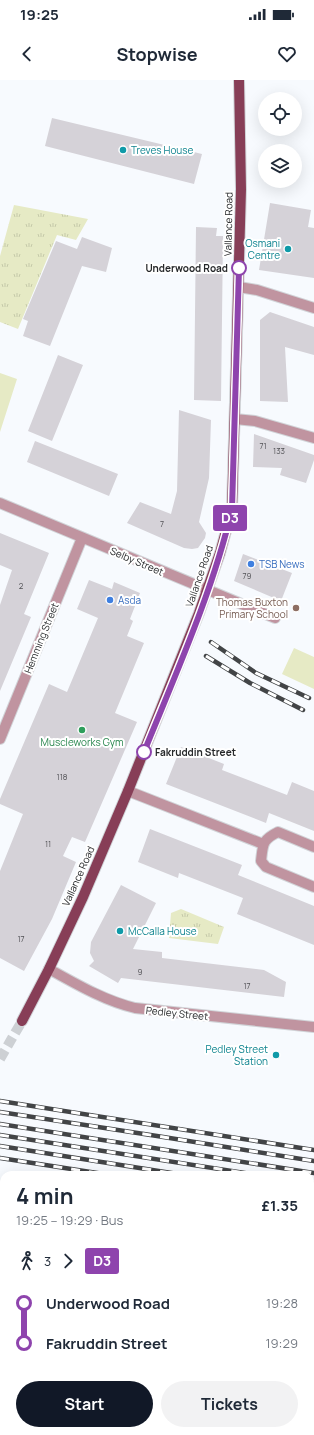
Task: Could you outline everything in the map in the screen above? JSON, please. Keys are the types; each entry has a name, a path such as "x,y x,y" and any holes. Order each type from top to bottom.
{"main road":[{"name":"Vallance Road","path":"22,1021 49,969 83,897 128,792 208,590 228,530 232,509 239,287 241,189 239,80"}],"street":[{"path":"239,287 257,290 314,308"},
{"path":"235,420 255,421 314,438"},
{"name":"Selby Street","path":"0,503 275,618"},
{"name":"Hemming Street","path":"0,739 82,538"},
{"path":"128,792 263,844"},
{"path":"314,847 278,832 271,835 263,844 261,861 266,867 314,887"},
{"name":"Pedley Street","path":"49,969 76,984 117,1003 135,1008 314,1027"}],"green space":[{"path":"14,205 88,219 76,240 57,235 18,329 0,322 0,256"},
{"path":"0,373 17,379 0,432"},
{"path":"294,648 314,657 314,689 282,674"},
{"path":"181,909 224,927 218,944 169,938 171,913"}],"building":[{"name":"Treves House","path":"52,118 202,154 194,184 45,146"},
{"name":"Osmani Centre","path":"270,203 311,210 308,227 314,228 314,278 259,270"},
{"path":"196,227 217,228 216,236 223,236 221,401 194,400"},
{"path":"82,237 112,248 106,272 82,266 50,346 23,336 28,321 23,319 56,241 77,249"},
{"path":"270,312 314,327 314,355 285,347 288,402 260,401 260,320"},
{"path":"58,355 83,365 52,441 28,431"},
{"path":"179,410 211,420 209,478 199,522 206,533 205,538 198,548 192,549 184,548 127,523 140,502 171,514 177,491"},
{"path":"254,434 314,455 314,460 306,483 280,475 282,468 253,467"},
{"path":"35,441 118,474 109,496 27,462"},
{"path":"0,533 49,553 24,614 31,617 0,691 0,605 12,570 0,565"},
{"path":"243,554 292,573 281,601 234,581"},
{"path":"89,580 112,589 114,582 140,593 130,619 133,621 127,636 144,643 115,713 137,722 85,842 72,837 63,856 76,862 52,919 24,971 0,958 0,871 23,814 0,804 0,799 49,684 67,692 98,618 77,609"},
{"path":"181,747 224,764 222,770 287,795 292,782 314,791 314,831 269,813 266,823 166,784"},
{"path":"150,829 242,865 238,875 314,906 314,945 237,914 243,898 179,873 178,878 138,862"},
{"path":"121,885 156,903 133,949 162,952 162,958 264,970 286,982 284,997 121,978 118,983 89,966 94,961 90,953 91,942"}],"tunnel":[{"path":"0,1059 22,1021"}],"railway":[{"path":"211,642 256,673 309,698"},
{"path":"206,656 250,683 303,710"},
{"path":"0,1101 314,1150"},
{"path":"0,1112 314,1161"},
{"path":"0,1124 301,1171"},
{"path":"0,1135 232,1171"},
{"path":"0,1146 159,1171"},
{"path":"0,1158 84,1171"}],"bus line":[{"name":"D3","path":"144,752 204,599 228,530 232,509 233,492 239,268"}],"place":[{"name":"Treves House","path":"123,150"},
{"name":"Osmani Centre","path":"288,249"},
{"name":"Underwood Road","path":"239,268"},
{"name":"TSB News","path":"251,564"},
{"name":"Asda","path":"110,600"},
{"name":"Thomas Buxton Primary School","path":"296,608"},
{"name":"Muscleworks Gym","path":"82,730"},
{"name":"Fakruddin Street","path":"144,752"},
{"name":"McCalla House","path":"120,931"},
{"name":"Pedley Street Station","path":"276,1055"}]}
